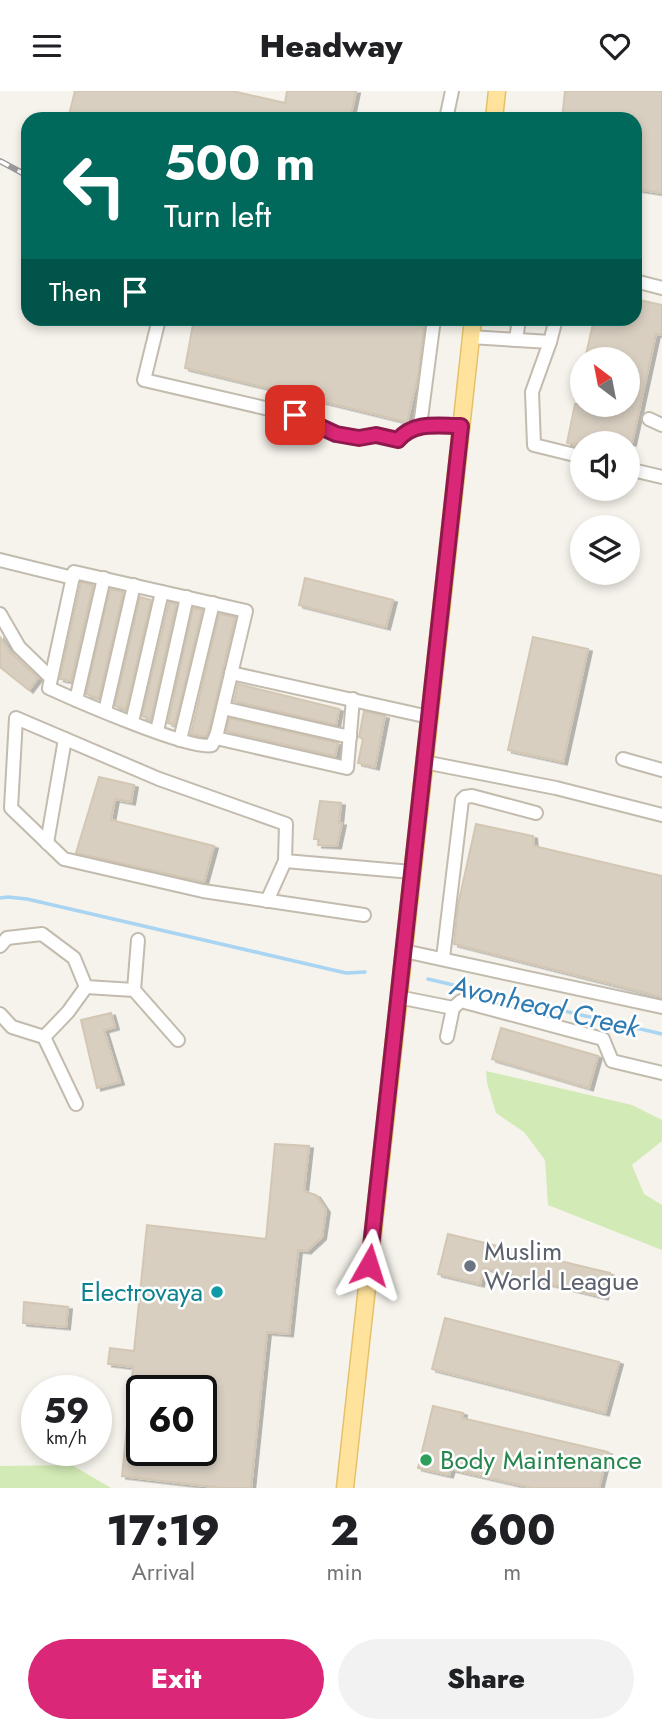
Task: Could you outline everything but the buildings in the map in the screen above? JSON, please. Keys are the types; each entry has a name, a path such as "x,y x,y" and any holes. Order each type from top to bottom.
{"main road":[{"path":"495,112 497,91"},
{"path":"345,1488 472,326"}],"lane":[{"path":"448,112 452,91"},
{"path":"642,283 662,288"},
{"path":"157,326 144,380 295,415 327,431 352,437 376,435 398,440 405,432 420,426 461,426"},
{"path":"420,426 433,326"},
{"path":"516,340 518,326"},
{"path":"554,326 532,392 534,445 570,454"},
{"path":"471,337 550,342"},
{"path":"649,419 662,425"},
{"path":"640,472 662,477"},
{"path":"0,560 73,578"},
{"path":"74,572 104,578 246,611 216,738 208,747 180,740 49,688 74,572"},
{"path":"76,700 104,578"},
{"path":"105,711 134,585"},
{"path":"132,722 162,592"},
{"path":"157,731 187,597"},
{"path":"180,740 213,603"},
{"path":"0,614 19,647 50,677"},
{"path":"231,673 429,717"},
{"path":"216,738 347,768 353,699"},
{"path":"223,708 350,737"},
{"path":"267,901 285,861 286,824 159,779 16,718 11,808 64,859 203,891 267,901 365,915"},
{"path":"47,843 65,739"},
{"path":"623,759 662,770"},
{"path":"424,762 556,788 662,815"},
{"path":"443,958 462,800 472,796 536,813"},
{"path":"285,861 412,872"},
{"path":"0,946 7,939 42,934 74,958 86,987"},
{"path":"134,990 138,940"},
{"path":"404,951 662,1007"},
{"path":"86,987 134,990 178,1040"},
{"path":"44,1037 68,1012 86,987"},
{"path":"398,997 453,1008"},
{"path":"447,1037 453,1008 461,1001 603,1039 612,1061 662,1073"},
{"path":"0,1014 12,1027 44,1037 76,1104"}],"green space":[{"path":"486,1071 632,1105 662,1120 662,1141 632,1165 644,1194 662,1205 662,1250 548,1205 545,1160 524,1132 496,1113"},
{"path":"0,1466 74,1466 111,1488 0,1488"}],"waterway":[{"path":"0,898 27,899 346,973 365,972"},
{"name":"Avonhead Creek","path":"428,979 662,1034"}],"railway":[{"path":"0,161 21,172"}],"place":[{"name":"Muslim World League","path":"470,1266"},
{"name":"Electrovaya","path":"217,1292"},
{"name":"Body Maintenance","path":"426,1460"}],"route":[{"path":"295,415 327,431 355,438 373,435 398,440 405,432 420,426 461,426 369,1265"}]}
